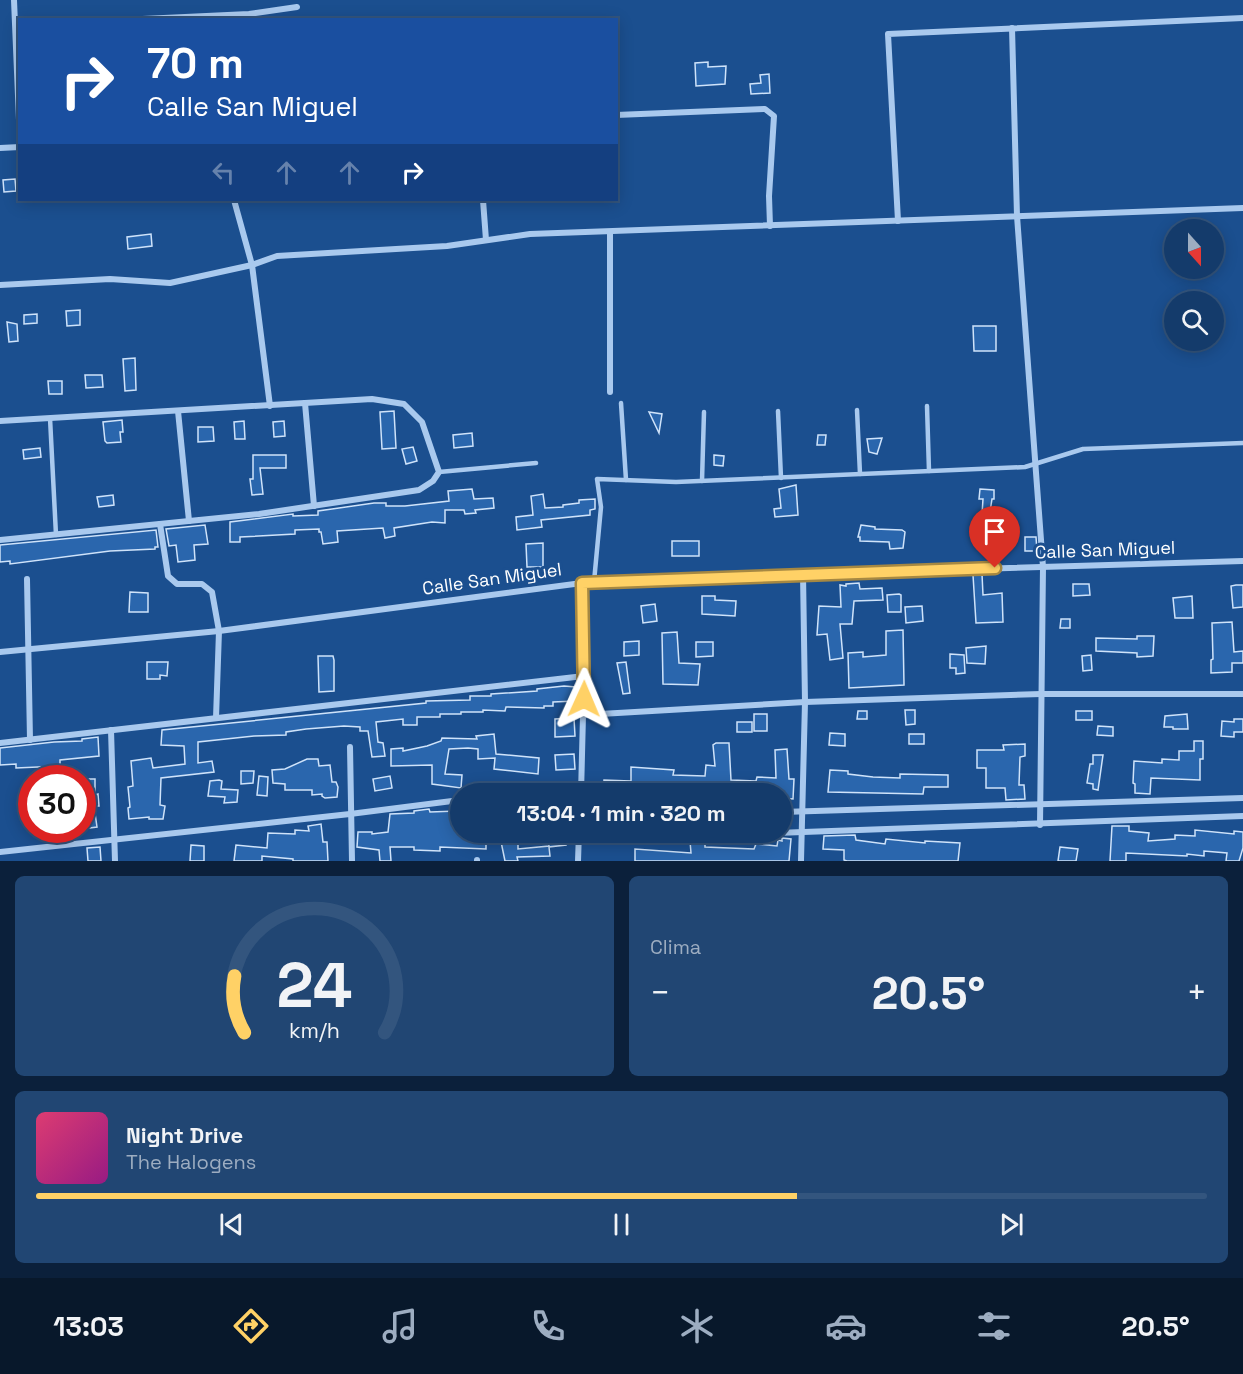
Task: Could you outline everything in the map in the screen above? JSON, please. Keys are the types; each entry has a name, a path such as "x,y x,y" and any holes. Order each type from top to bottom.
{"street":[{"path":"14,0 18,64"},
{"path":"206,18 249,17 297,7"},
{"path":"898,221 888,34 1243,18"},
{"path":"1012,28 1017,216 1043,567 1040,825"},
{"path":"618,115 765,109 774,116 769,196 770,226"},
{"path":"0,148 18,145"},
{"path":"234,201 252,265 270,406"},
{"path":"483,201 486,240"},
{"path":"0,285 110,279 170,283 252,265 277,256 447,246 530,234 1243,208"},
{"path":"610,232 610,392"},
{"path":"0,421 372,399 404,404 422,422 439,472 433,481 419,490 314,506 189,521 0,540"},
{"path":"304,403 314,506"},
{"path":"178,411 189,521"},
{"path":"160,524 168,576 177,584 202,584 212,592 219,631 216,718"},
{"name":"Calle San Miguel","path":"0,652 219,631 594,582 1243,561"},
{"path":"801,861 805,702 803,574"},
{"path":"27,579 30,740"},
{"path":"582,583 584,676 582,783"},
{"path":"0,743 584,676"},
{"path":"583,715 805,702 1041,694 1243,694"},
{"path":"111,730 115,861"},
{"path":"350,747 352,861"},
{"path":"792,812 1243,798"},
{"path":"0,852 450,801"},
{"path":"792,832 1243,816"},
{"path":"578,861 579,843"}],"lane":[{"path":"621,403 626,480"},
{"path":"927,406 929,471"},
{"path":"857,410 860,474"},
{"path":"778,411 781,478"},
{"path":"702,481 704,412"},
{"path":"50,418 56,535"},
{"path":"594,582 601,507 597,479 702,481 1025,466 1083,448 1243,443"},
{"path":"439,472 536,463"}],"building":[{"path":"708,62 708,67 726,66 725,84 696,86 695,63"},
{"path":"769,74 770,93 751,94 750,84 761,83 760,75"},
{"path":"15,179 16,191 4,192 3,180"},
{"path":"151,234 152,246 128,249 127,237"},
{"path":"80,310 80,325 67,326 66,311"},
{"path":"37,314 37,323 24,324 24,315"},
{"path":"7,322 17,324 18,341 9,342"},
{"path":"973,326 996,326 996,351 974,351"},
{"path":"135,358 136,390 125,391 123,359"},
{"path":"85,375 102,375 103,387 86,388"},
{"path":"48,381 62,381 62,394 49,394"},
{"path":"394,411 396,448 382,449 380,412"},
{"path":"649,412 662,414 659,433"},
{"path":"122,420 121,442 107,443 103,422"},
{"path":"244,421 245,439 235,439 234,422"},
{"path":"284,421 285,436 274,437 273,422"},
{"path":"198,427 213,427 214,441 198,442"},
{"path":"472,433 473,446 454,448 453,435"},
{"path":"818,435 826,435 825,445 817,445"},
{"path":"882,438 877,454 869,452 867,439"},
{"path":"413,447 417,461 406,464 402,449"},
{"path":"40,448 41,457 24,459 23,450"},
{"path":"253,455 286,455 286,468 260,468 263,494 252,495 250,479 253,479"},
{"path":"714,455 724,456 723,466 714,465"},
{"path":"796,485 798,515 775,517 774,509 781,508 779,489"},
{"path":"472,489 474,499 493,498 494,508 475,510 476,513 465,514 464,510 445,510 445,523 432,522 394,528 395,536 385,538 383,528 337,531 338,542 323,544 319,529 295,530 295,534 240,537 240,542 230,542 230,522 293,514 293,516 318,515 318,511 374,503 386,503 386,506 405,506 449,501 448,491"},
{"path":"980,489 994,490 987,531 981,530 983,499 979,499"},
{"path":"543,494 545,508 563,507 563,505 579,503 579,500 595,499 595,509 590,510 590,515 541,520 542,527 517,530 516,517 533,515 531,496"},
{"path":"113,495 114,505 99,507 97,497"},
{"path":"205,525 208,544 194,545 195,560 178,562 176,545 169,546 166,529"},
{"path":"861,525 875,527 875,529 902,530 905,532 903,548 890,549 889,542 860,541 858,537"},
{"path":"156,530 158,547 155,549 110,551 10,564 10,561 0,562 0,545"},
{"path":"1025,537 1036,537 1037,551 1025,551"},
{"path":"672,541 699,541 699,556 672,556"},
{"path":"543,543 543,567 527,567 526,544"},
{"path":"982,574 983,595 1002,593 1003,622 976,623 973,575"},
{"path":"859,583 860,589 882,588 883,600 854,601 852,624 840,624 843,658 830,660 827,634 817,635 819,606 841,607 840,585"},
{"path":"1073,584 1089,584 1090,595 1073,596"},
{"path":"1243,585 1243,607 1233,608 1231,586"},
{"path":"130,592 148,593 148,612 129,612"},
{"path":"887,595 901,595 901,612 888,612"},
{"path":"702,596 715,596 715,600 736,601 735,616 702,614"},
{"path":"1192,596 1193,618 1175,618 1173,598"},
{"path":"655,604 657,621 643,623 641,606"},
{"path":"922,606 923,621 906,623 905,607"},
{"path":"1061,619 1070,619 1070,628 1060,628"},
{"path":"1232,622 1234,652 1243,651 1243,663 1232,663 1232,672 1211,673 1212,623"},
{"path":"903,630 904,685 849,688 848,653 863,652 863,657 886,655 886,631"},
{"path":"677,632 679,663 700,664 698,685 663,684 662,633"},
{"path":"1137,636 1154,636 1153,656 1137,657 1137,653 1096,651 1096,638 1137,639"},
{"path":"639,641 639,655 624,656 624,642"},
{"path":"696,642 713,642 713,656 696,657"},
{"path":"986,646 985,664 967,663 966,648"},
{"path":"950,654 964,655 965,673 956,674 956,668 950,668"},
{"path":"1091,655 1092,670 1083,671 1082,656"},
{"path":"318,656 333,656 334,691 319,692"},
{"path":"147,662 168,662 167,676 160,675 160,679 147,679"},
{"path":"626,662 630,693 623,694 617,663"},
{"path":"576,687 576,701 553,702 553,706 544,706 544,708 506,707 505,711 483,710 483,712 440,714 440,717 417,717 417,725 403,725 403,719 376,722 378,742 383,743 385,756 372,757 368,731 360,731 360,727 306,729 286,732 286,735 198,742 198,763 212,761 214,772 161,778 160,805 165,806 163,819 149,819 149,817 129,819 128,787 133,786 131,761 151,758 153,768 185,764 184,746 161,745 162,730 426,703 426,701 470,700 470,696 491,696 491,694 537,691 537,689"},
{"path":"905,710 915,710 915,724 906,725"},
{"path":"858,711 867,711 867,719 857,719"},
{"path":"1076,711 1092,711 1092,720 1076,720"},
{"path":"754,714 767,714 767,731 754,731"},
{"path":"1187,714 1188,729 1164,727 1165,716"},
{"path":"574,718 575,736 555,737 555,719"},
{"path":"1234,719 1243,719 1243,732 1234,732 1234,737 1221,736 1222,721 1234,722"},
{"path":"737,722 752,722 752,732 737,732"},
{"path":"1098,726 1113,727 1113,736 1097,735"},
{"path":"830,733 845,734 845,746 829,745"},
{"path":"494,734 496,754 539,758 538,774 494,769 495,758 478,759 478,749 468,748 449,749 445,774 462,775 461,783 450,783 450,786 432,784 432,765 391,766 391,749 403,748 403,751 427,746 441,741 442,738 477,739 476,736"},
{"path":"909,734 924,734 924,744 909,744"},
{"path":"98,737 99,756 60,760 60,765 18,765 16,768 16,764 0,765 0,748 82,741 82,739"},
{"path":"1194,741 1203,741 1200,780 1151,778 1150,794 1135,793 1134,761 1162,763 1162,759 1179,760 1179,751 1194,751"},
{"path":"729,743 731,780 756,781 757,777 776,778 775,750 787,749 789,779 794,779 793,799 792,783 604,783 604,780 631,781 631,767 674,770 673,775 705,776 706,765 715,766 713,745"},
{"path":"1025,744 1025,756 1020,757 1019,785 1024,785 1025,799 1006,800 1005,788 986,788 986,768 977,768 977,750 1004,750 1003,745"},
{"path":"574,754 575,769 556,770 555,755"},
{"path":"1093,755 1103,755 1098,790 1093,789 1093,784 1087,783 1090,764 1093,764"},
{"path":"307,759 318,759 319,766 330,765 332,782 336,782 338,787 337,797 325,798 322,794 312,795 312,790 285,790 285,784 273,783 272,770 285,769"},
{"path":"830,770 848,771 848,774 873,777 900,778 900,774 948,775 948,787 924,787 923,794 828,792"},
{"path":"241,771 254,771 253,783 241,784"},
{"path":"259,776 268,777 267,796 257,795"},
{"path":"390,776 392,788 375,791 373,779"},
{"path":"210,781 222,781 221,789 238,790 237,802 224,803 225,797 208,796"},
{"path":"98,794 99,806 96,806 96,795"},
{"path":"429,809 430,812 450,811 450,843 486,843 486,849 440,847 440,851 414,850 414,847 390,847 391,861 380,861 379,850 357,847 358,832 372,832 372,834 388,832 390,814 414,813 414,811"},
{"path":"321,824 323,842 327,842 328,861 293,861 293,859 262,856 262,861 234,861 236,845 267,848 268,833 295,834 295,830 309,831 308,826"},
{"path":"1112,826 1129,826 1129,831 1149,833 1148,841 1175,839 1175,835 1195,836 1195,830 1234,834 1234,831 1243,832 1243,848 1239,861 1226,861 1227,853 1204,851 1204,856 1126,853 1126,861 1110,861"},
{"path":"855,835 856,840 885,844 886,839 925,843 925,841 960,843 958,861 847,861 844,860 844,850 823,849 824,836"},
{"path":"501,843 518,843 518,849 549,846 549,843 566,843 566,845 549,847 550,856 517,857 518,861 505,861"},
{"path":"690,843 705,843 705,847 754,849 756,844 777,846 778,843 791,843 789,861 635,861 635,849 691,853"},
{"path":"191,845 204,846 204,861 190,861"},
{"path":"100,847 101,861 88,861 87,848"},
{"path":"1060,847 1078,849 1076,861 1058,861"}],"route":[{"path":"584,699 582,583 995,568"}]}
